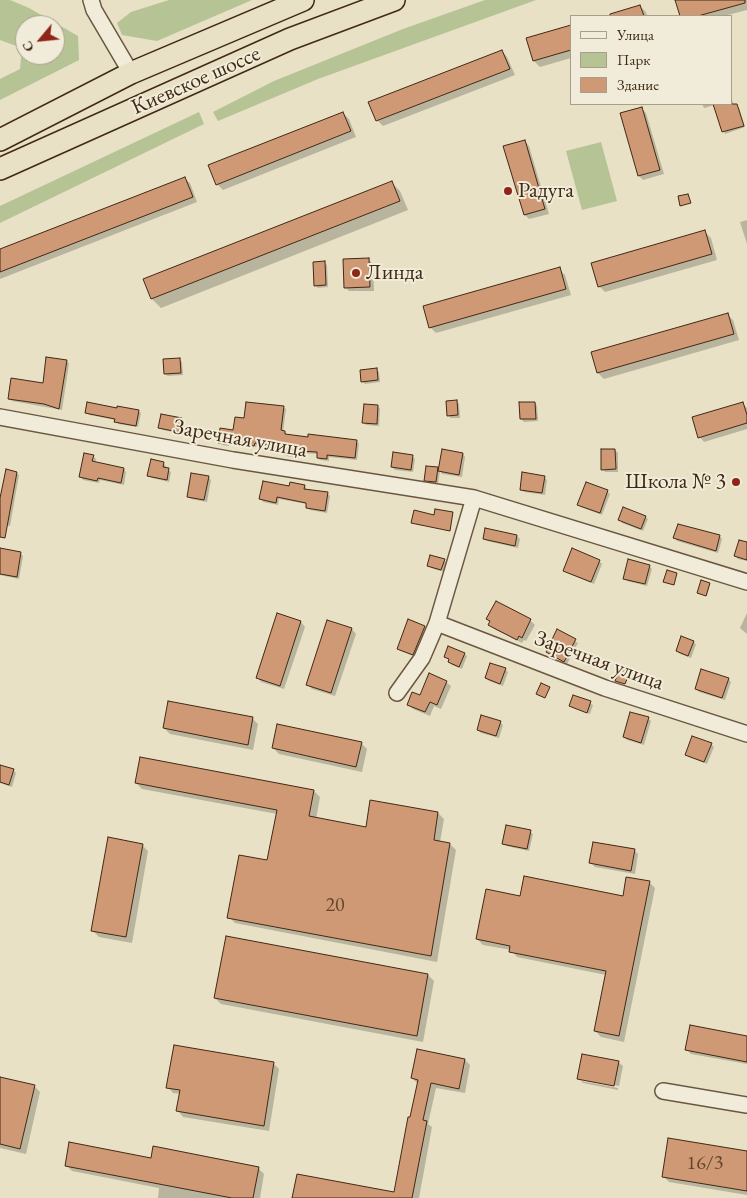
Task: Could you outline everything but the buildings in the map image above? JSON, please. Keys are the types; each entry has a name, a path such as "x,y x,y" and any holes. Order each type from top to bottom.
{"highway":[{"name":"Киевское шоссе","path":"0,140 132,73 302,0"},
{"name":"Киевское шоссе","path":"0,169 290,39 394,0"}],"street":[{"path":"91,0 94,10 132,73"},
{"name":"Заречная улица","path":"0,417 233,460 474,498 747,582"},
{"path":"397,693 422,658 437,623 474,498"},
{"name":"Заречная улица","path":"437,623 605,688 747,734"},
{"path":"663,1092 747,1105"}],"green space":[{"path":"0,0 10,0 41,15 15,15 15,45 0,40"},
{"path":"169,0 252,0 157,41 122,35 117,23 131,12"},
{"path":"485,0 536,0 318,79 218,121 213,112 274,81 403,29"},
{"path":"65,29 78,36 79,60 0,100 0,79 20,69 20,65 65,65"},
{"path":"199,112 204,124 0,223 0,206"},
{"path":"601,142 617,201 582,210 566,151"}],"place":[{"name":"Радуга","path":"508,191"},
{"name":"Линда","path":"356,273"},
{"name":"Школа № 3","path":"736,482"}]}
